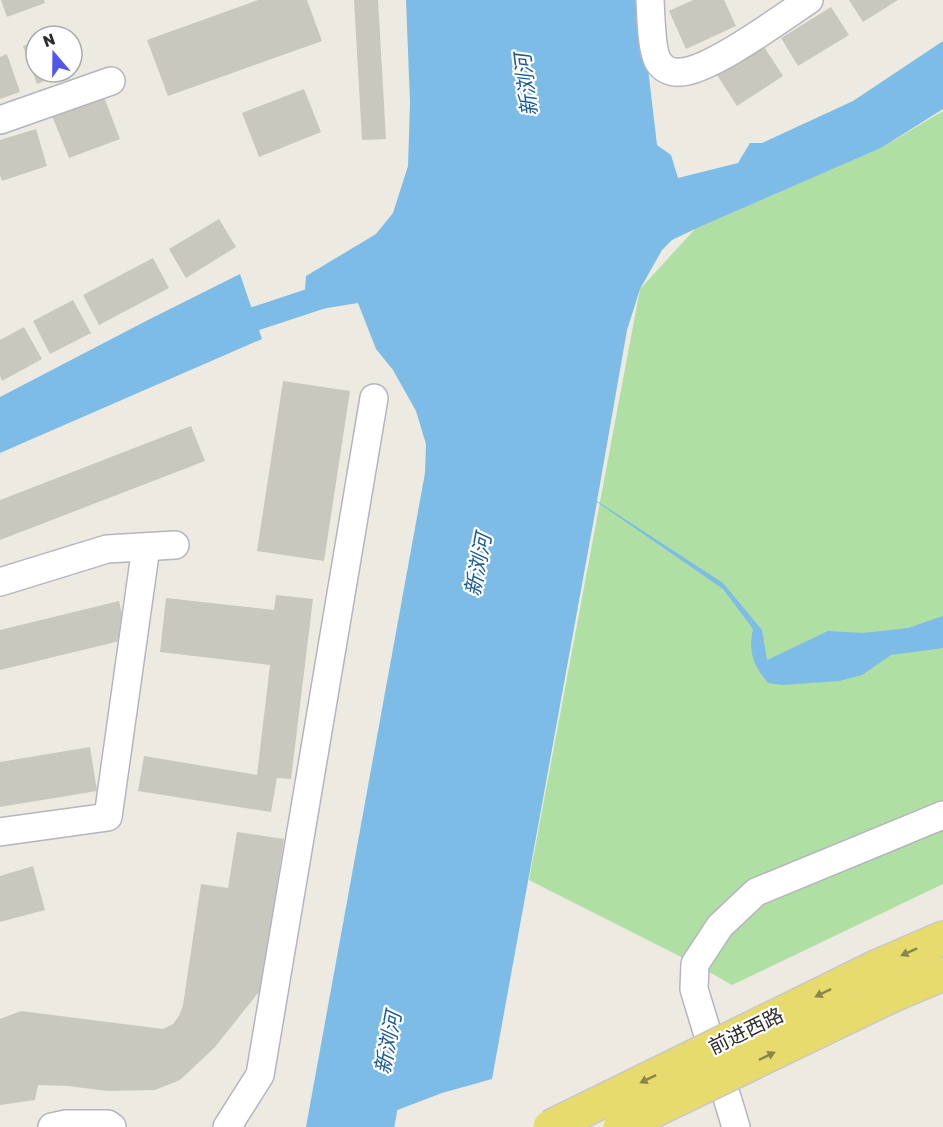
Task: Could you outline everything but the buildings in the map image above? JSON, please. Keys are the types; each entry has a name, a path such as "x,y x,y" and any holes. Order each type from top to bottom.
{"main road":[{"name":"前进西路","path":"550,1127 876,967 943,938"},
{"name":"前进西路","path":"620,1127 891,996 943,974"}],"street":[{"path":"650,0 659,63 669,71 681,73 702,67 736,48 809,0"},
{"path":"0,120 111,81"},
{"path":"227,1127 260,1075 374,398"},
{"path":"0,582 107,549 175,545"},
{"path":"0,832 108,817 146,547"},
{"path":"736,1127 694,989 695,964 720,926 756,892 943,815"},
{"path":"52,1127 66,1124 108,1124 112,1127"}],"green space":[{"path":"943,111 943,884 732,985 529,880 640,289 695,229 881,148"}],"water":[{"path":"406,0 640,0 657,145 671,155 678,178 738,163 750,143 762,143 853,101 943,41 943,109 881,148 695,229 672,240 662,250 640,289 627,330 597,501 723,583 762,630 767,660 828,631 863,633 908,628 943,616 943,648 891,655 862,675 839,681 782,685 768,683 753,658 751,645 753,629 723,589 597,502 492,1079 442,1093 353,1127 306,1127 425,473 426,444 416,411 393,370 376,349 358,303 315,310 305,290 306,276 376,234 393,213 408,166 410,102"},
{"path":"240,274 262,339 0,453 0,397"}],"waterway":[{"path":"224,329 342,290"},
{"name":"新浏河","path":"373,1127 385,1060"}]}
